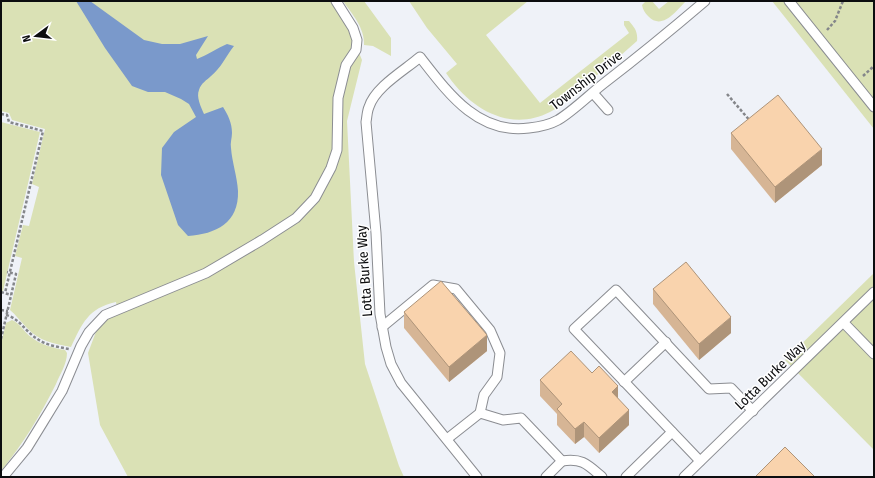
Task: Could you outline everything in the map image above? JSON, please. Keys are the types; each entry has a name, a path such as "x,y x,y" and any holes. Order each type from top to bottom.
{"lane":[{"path":"3,477 27,448 62,391 89,332 105,315 206,272 262,240 296,218 316,198 331,168 337,150 338,98 346,65 356,50 357,40 353,28 336,1"},
{"name":"Township Drive","path":"420,58 439,82 464,108 488,123 503,128 519,130 539,127 560,119 657,42 705,1"},
{"path":"789,1 874,107"},
{"name":"Lotta Burke Way","path":"420,58 385,85 374,97 369,106 366,122 376,233 380,314 386,347 393,370 401,383 448,439 476,477"},
{"path":"593,93 608,110"},
{"path":"382,327 433,285 456,289 490,330 500,353 497,377 484,395 480,413 448,439"},
{"path":"700,461 574,329 616,290 709,389 732,388 753,411"},
{"name":"Lotta Burke Way","path":"684,477 874,292"},
{"path":"844,322 874,354"},
{"path":"624,382 666,342"},
{"path":"480,413 503,420 521,418 562,462"},
{"path":"626,477 672,432"},
{"path":"546,477 562,462 574,460 589,466 602,477"}],"path":[{"path":"819,38 836,21 843,1"},
{"path":"727,94 751,122"},
{"path":"1,114 7,115 9,122 43,130 3,293 11,295"},
{"path":"1,339 16,274 8,272"},
{"path":"1,310 8,311"},
{"path":"6,316 14,317 36,339 48,344 79,352"}],"green space":[{"path":"1,1 330,1 350,31 362,60 347,121 354,262 365,364 404,477 128,477 100,425 88,353 100,321 117,307 116,302 99,308 87,318 71,347 53,343 37,336 10,310 22,258 15,256 23,225 29,226 39,187 32,184 45,129 12,120 9,113 1,111"},
{"path":"343,1 364,1 391,38 391,56 373,46 364,45 364,39 360,27"},
{"path":"409,1 528,1 486,35 540,103 629,33 624,25 624,21 629,21 634,28 637,35 637,41 554,110 535,118 520,120 505,118 491,114 478,106 455,86 446,73 457,64 427,28"},
{"path":"646,1 652,1 659,9 669,1 686,1 668,18 658,21 653,20 644,11 642,5"},
{"path":"772,1 874,1 874,129"},
{"path":"1,122 40,132 3,291 1,291"},
{"path":"874,273 874,450 785,360"},
{"path":"12,320 15,321 35,340 47,346 65,350 67,353 63,369 44,407 24,440 1,471 1,344 6,323"}],"water":[{"path":"76,1 90,1 144,40 162,44 180,44 208,36 196,55 197,59 227,44 234,46 215,73 201,85 198,93 199,102 204,114 223,107 231,126 232,159 238,191 235,211 224,225 208,233 188,236 178,225 161,175 162,148 174,132 196,117 189,104 181,99 165,92 148,92 132,86 105,48"}],"building":[{"path":"778,95 822,149 775,187 731,133"},
{"path":"686,262 731,317 699,344 653,289"},
{"path":"441,281 487,335 449,367 404,312"},
{"path":"571,351 592,373 599,366 618,386 612,392 629,410 599,438 584,422 575,429 557,409 562,404 540,380"},
{"path":"785,447 815,477 755,477"}]}
